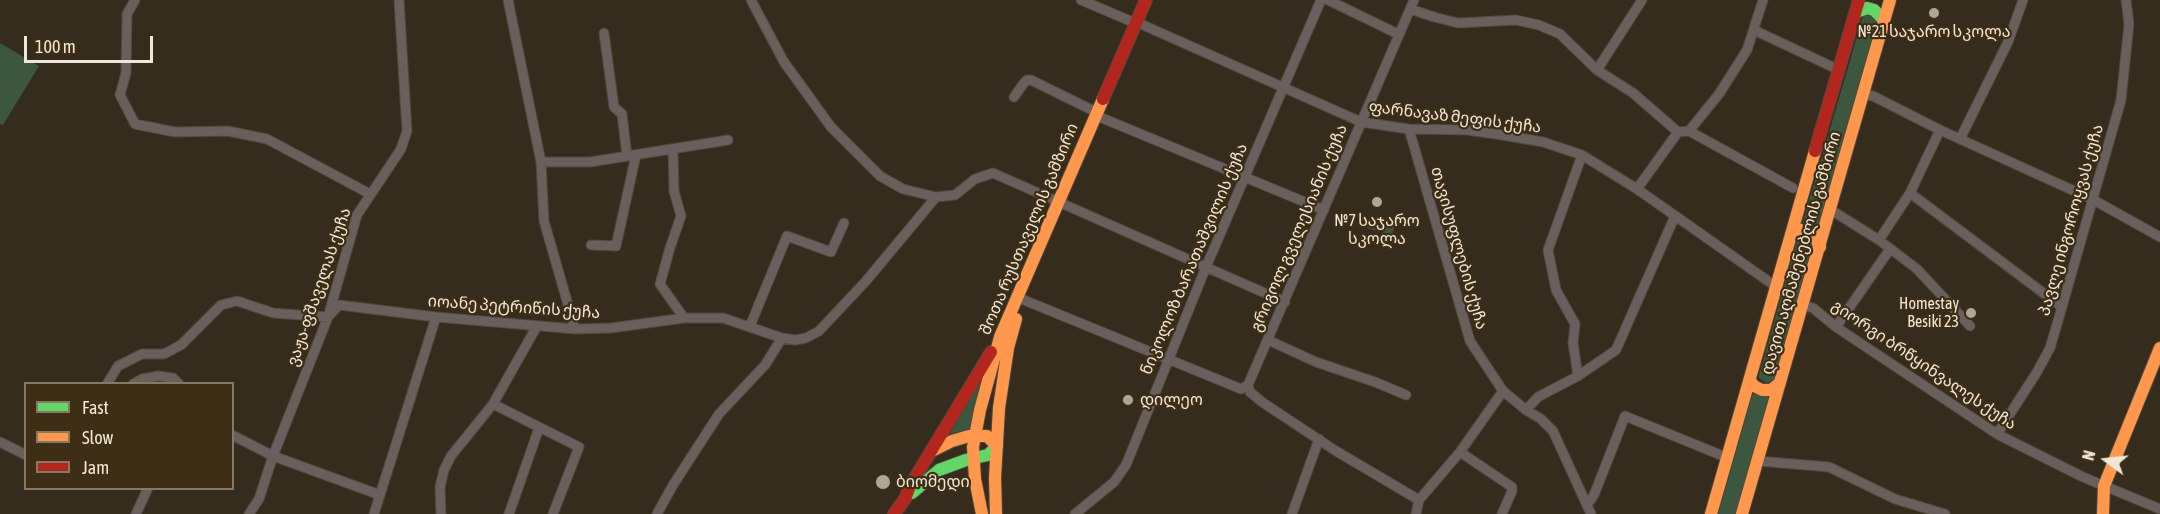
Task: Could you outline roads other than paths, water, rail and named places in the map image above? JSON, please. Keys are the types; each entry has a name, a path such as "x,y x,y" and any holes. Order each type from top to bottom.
{"main road":[{"name":"შოთა რუსთაველის გამზირი","path":"982,514 973,458 975,436 1000,337 1139,24 1146,0"},
{"name":"შოთა რუსთაველის გამზირი","path":"1139,24 1154,0"},
{"name":"დავით აღმაშენებლის გამზირი","path":"1742,514 1890,0"},
{"name":"დავით აღმაშენებლის გამზირი","path":"1711,514 1858,6"},
{"path":"1858,6 1874,10 1884,20"},
{"name":"შოთა რუსთაველის გამზირი","path":"996,514 997,446 1008,348 1015,321 1061,203"},
{"path":"1793,234 1801,230 1808,232 1815,237 1820,247"},
{"path":"905,499 910,486 1000,337"},
{"path":"2103,514 2104,486 2155,374 2160,348"},
{"path":"1750,381 1762,390 1770,390 1780,383"},
{"path":"894,514 905,499 939,470 949,465 988,455 997,446 987,436 975,436 952,441 932,451"}],"street":[{"path":"135,0 127,14 126,74 120,95 135,124 175,132 228,131 267,139 370,194"},
{"name":"ვაჟა-ფშაველას ქუჩა","path":"249,514 259,499 273,456 328,316 357,215 401,150 407,131 399,0"},
{"path":"508,0 541,162 544,221 575,329"},
{"path":"751,0 783,62 831,127 880,176 903,189 936,196 955,195 975,179 993,173 1285,302"},
{"name":"ფარნავაზ მეფის ქუჩა","path":"1082,0 1360,122 1409,129 1467,130 1502,135 1543,142 1582,154 1637,189 1778,288"},
{"name":"ნიკოლოზ ბარათაშვილის ქუჩა","path":"1075,514 1114,482 1126,465 1167,359 1321,0"},
{"path":"1328,0 1398,34"},
{"path":"1597,70 1642,0"},
{"path":"1689,130 1719,94 1742,59 1763,0"},
{"path":"1960,139 2008,42 2023,0"},
{"name":"პავლე ინგოროყვას ქუჩა","path":"1997,434 2050,348 2062,308 2121,100 2129,24 2126,0"},
{"path":"1412,4 1434,17 1458,23 1516,20 1539,25 1560,34 1597,70 1633,93 1678,132"},
{"name":"გრიგოლ გველესიანის ქუჩა","path":"1248,385 1412,4"},
{"path":"1754,30 1839,70"},
{"path":"591,245 616,246 632,156 622,114 614,107 604,33"},
{"path":"1014,97 1024,83 1031,80 1099,115 1323,210"},
{"path":"1863,93 2092,200 2160,237"},
{"name":"თავისუფლების ქუჩა","path":"1409,129 1470,341 1503,391 1541,419 1553,431 1589,510"},
{"path":"1637,189 1678,132 1689,130 1792,188"},
{"path":"1879,240 1910,194 1940,130"},
{"path":"541,162 590,162 728,140"},
{"path":"673,149 674,191 681,216 660,284 684,318"},
{"path":"1578,376 1573,342 1575,324 1556,290 1548,250 1582,154"},
{"path":"1910,194 2062,308"},
{"name":"იოანე პეტრიწის ქუჩა","path":"339,304 436,317 575,329 611,328 684,318 723,318 782,338 795,340 819,332 866,281 936,196"},
{"path":"1831,210 1879,240 1917,269 1970,326"},
{"path":"1526,410 1538,397 1578,376 1616,350 1675,216"},
{"path":"750,326 787,236 831,252 844,223"},
{"path":"1836,327 1890,249"},
{"path":"108,382 118,366 142,354 164,354 181,345 221,305 237,301 273,313 328,316 339,304 335,292"},
{"path":"1024,300 1241,389 1248,385 1250,392 1262,402 1419,500"},
{"name":"გიორგი ბრწყინვალეს ქუჩა","path":"1803,305 1813,308 1836,327 1997,434 2104,486 2160,509"},
{"path":"374,514 436,317"},
{"path":"441,514 440,487 444,470 451,456 493,404 537,326"},
{"path":"657,514 719,414 765,365 782,338"},
{"path":"1268,340 1316,362 1406,395"},
{"path":"137,382 142,379 166,376 177,382"},
{"path":"1416,514 1419,500 1460,452 1503,391"},
{"path":"493,404 579,447 553,514"},
{"path":"1589,510 1625,416 1728,458"},
{"path":"509,514 539,428"},
{"path":"234,436 273,456 380,495"},
{"path":"1292,514 1319,439"},
{"path":"0,442 24,454"},
{"path":"1460,452 1512,487 1502,514"},
{"path":"1758,461 1829,467 1895,499 1945,514"},
{"path":"136,514 147,490"}],"place":[{"name":"№21 საჯარო სკოლა","path":"1934,13"},
{"name":"№7 საჯარო სკოლა","path":"1377,202"},
{"name":"Homestay Besiki 23","path":"1971,313"},
{"name":"დილეო","path":"1128,400"},
{"name":"ბიომედი","path":"883,482"}]}
